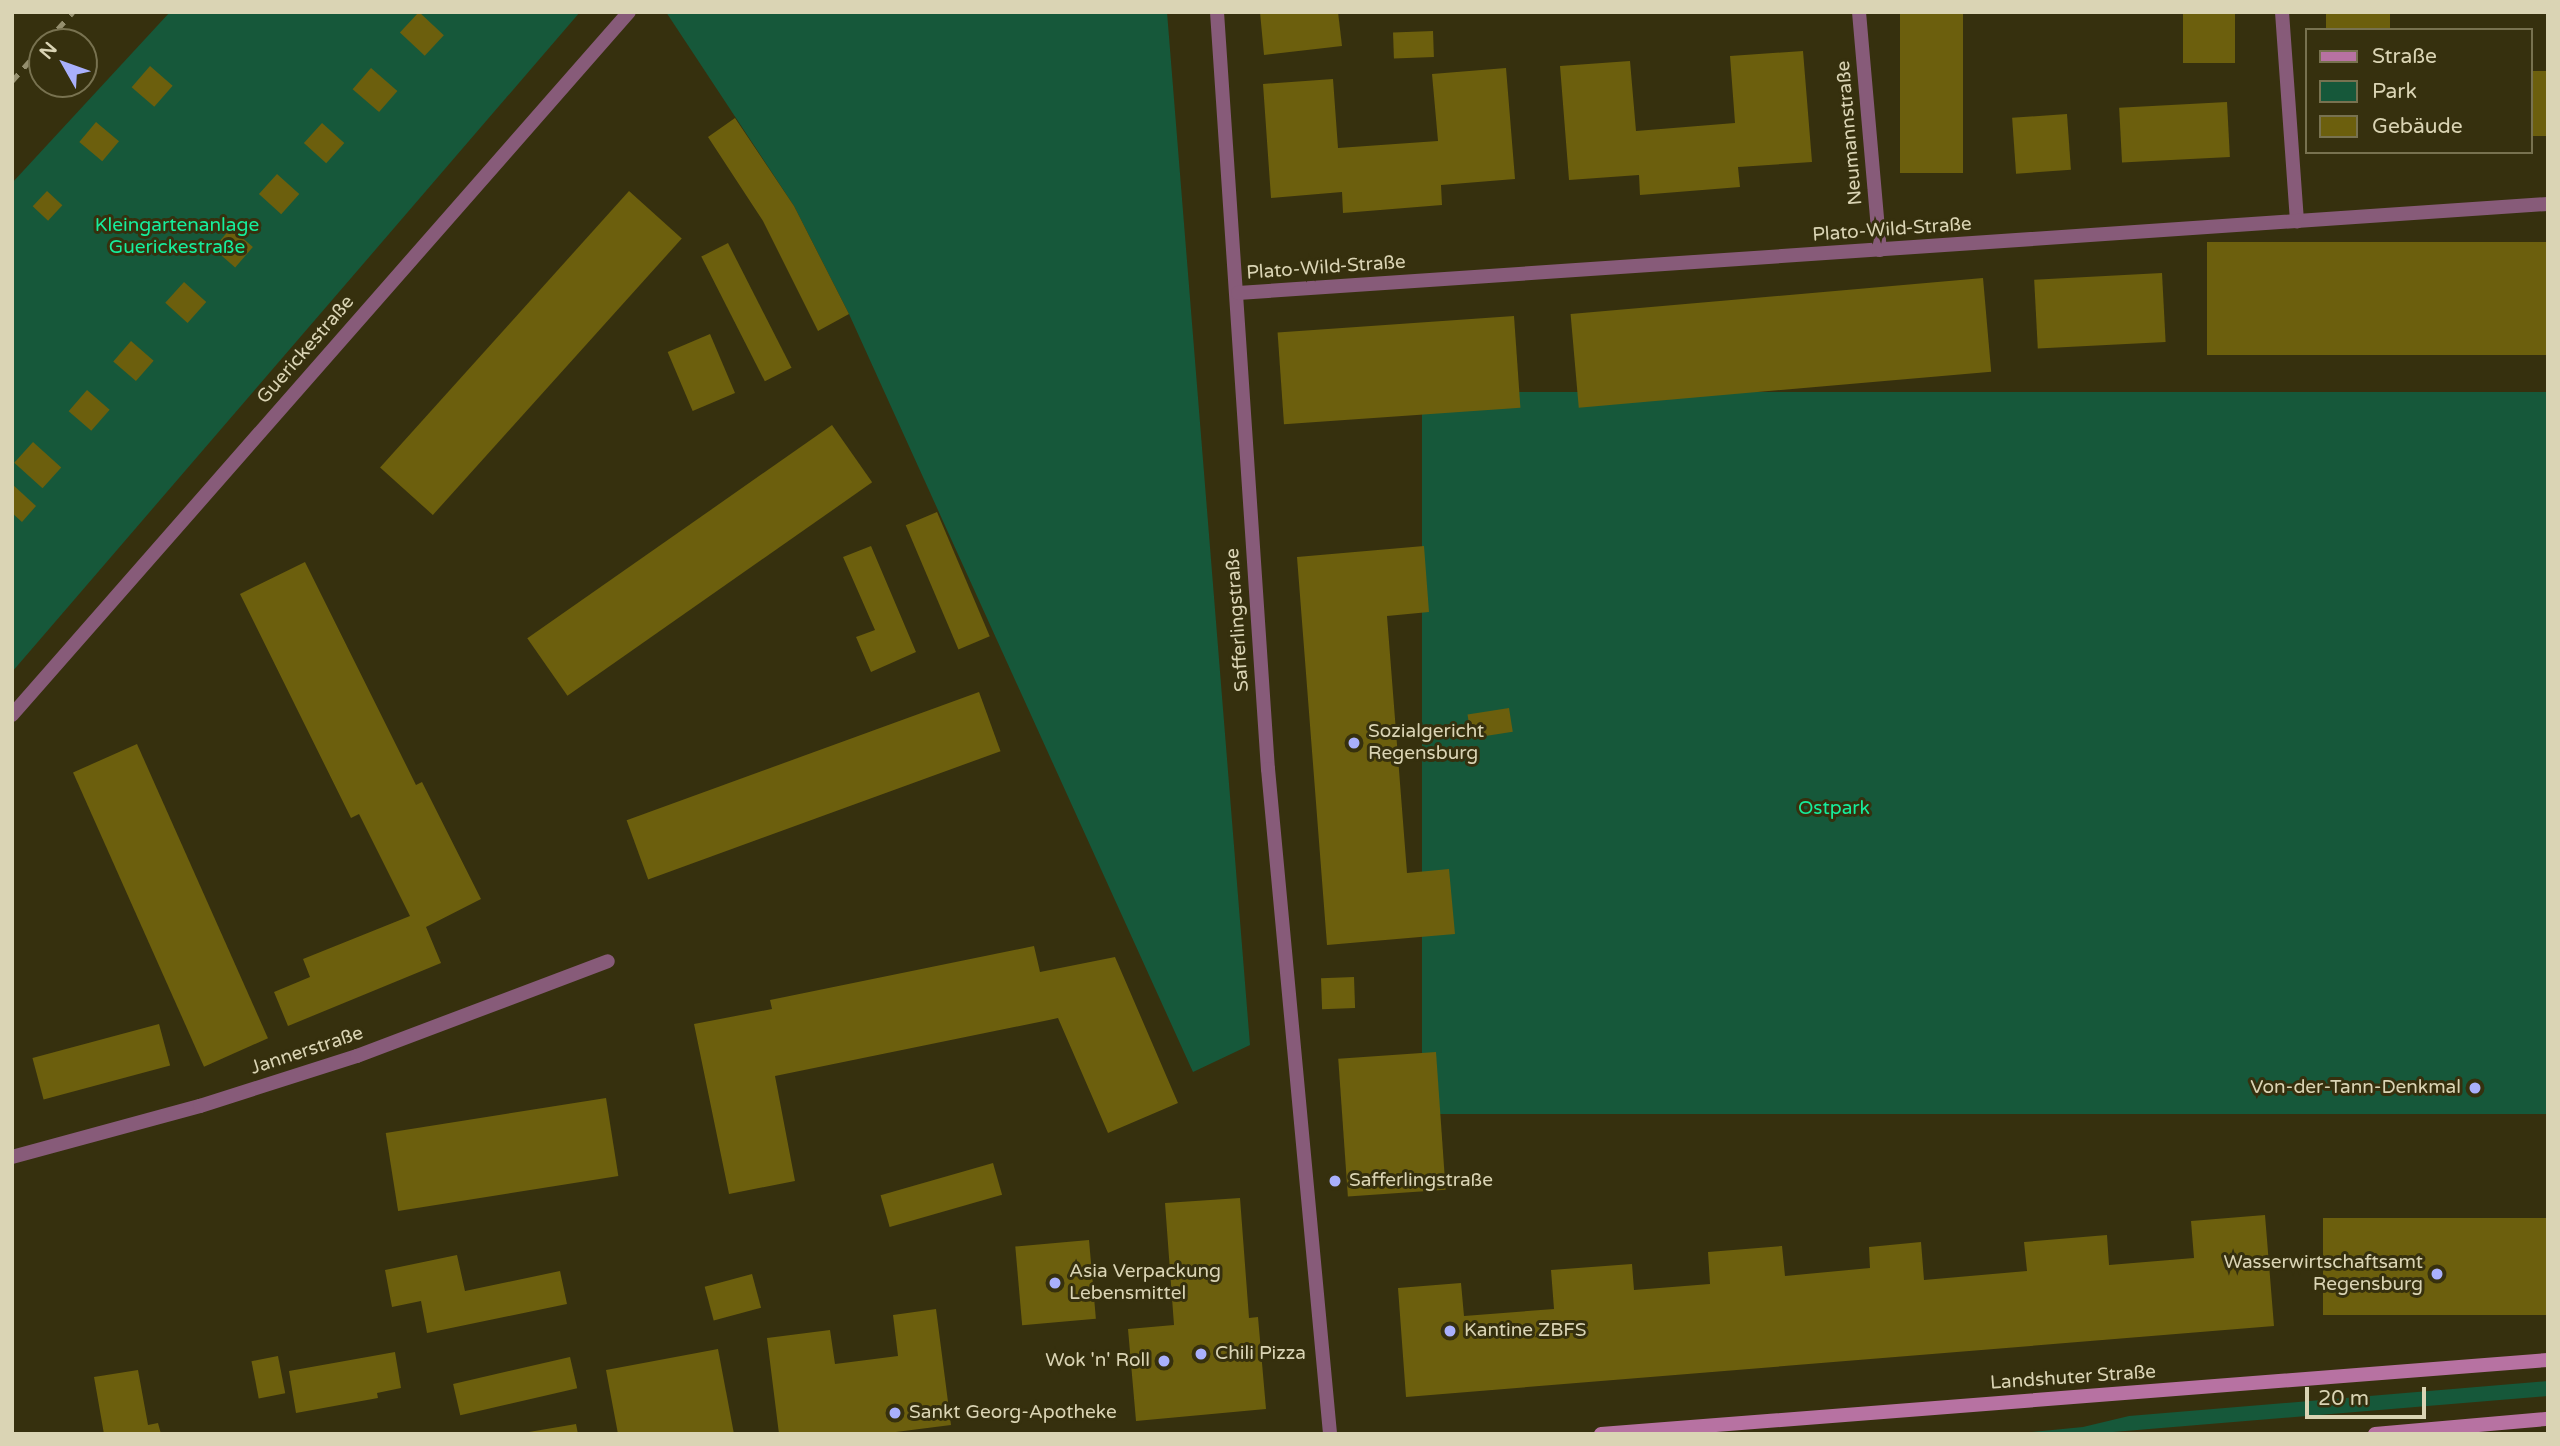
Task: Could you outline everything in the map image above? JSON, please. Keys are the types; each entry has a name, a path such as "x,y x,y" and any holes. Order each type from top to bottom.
{"main road":[{"name":"Landshuter Straße","path":"1601,1434 2548,1360"},
{"path":"2375,1434 2548,1419"}],"street":[{"name":"Guerickestraße","path":"12,715 629,12"},
{"name":"Safferlingstraße","path":"1217,12 1268,769 1329,1434"},
{"name":"Neumannstraße","path":"1859,12 1880,250"},
{"path":"2282,12 2297,221"},
{"name":"Plato-Wild-Straße","path":"1238,293 2548,204"},
{"name":"Jannerstraße","path":"12,1157 200,1107 357,1056 608,961"}],"green space":[{"name":"Kleingartenanlage Guerickestraße","path":"170,12 580,12 12,672 12,183 91,98 98,98 98,90"},
{"path":"666,12 1167,12 1250,1045 1193,1072 849,314 794,206"},
{"name":"Ostpark","path":"1422,392 2548,392 2548,1114 1422,1114"},
{"path":"2548,1381 2548,1396 2089,1434 2010,1434 2083,1427 2129,1416"}],"building":[{"path":"419,12 444,35 425,56 400,32"},
{"path":"1260,12 1338,12 1342,46 1264,55"},
{"path":"1900,12 1963,12 1963,173 1900,173"},
{"path":"2183,12 2235,12 2235,63 2183,63"},
{"path":"2326,12 2390,12 2390,28 2326,28"},
{"path":"1433,31 1434,57 1394,58 1393,32"},
{"path":"1803,51 1812,162 1738,167 1740,187 1640,195 1639,175 1569,180 1560,66 1630,61 1636,131 1735,123 1730,56"},
{"path":"150,66 173,86 154,107 132,87"},
{"path":"371,68 397,91 379,112 353,89"},
{"path":"1506,68 1515,179 1441,185 1442,205 1343,213 1342,192 1271,198 1263,84 1333,79 1338,148 1438,141 1432,74"},
{"path":"2532,71 2548,71 2548,136 2532,136"},
{"path":"2227,102 2230,157 2122,163 2119,108"},
{"path":"2067,114 2071,170 2016,174 2012,118"},
{"path":"735,118 794,206 849,314 818,331 763,221 708,137"},
{"path":"96,122 119,141 102,161 79,142"},
{"path":"322,123 344,143 326,163 304,143"},
{"path":"277,174 299,194 281,214 259,194"},
{"path":"47,191 62,205 48,221 33,206"},
{"path":"629,191 682,239 433,515 380,467"},
{"path":"231,228 253,247 235,267 213,248"},
{"path":"2207,242 2548,242 2548,355 2207,355"},
{"path":"728,243 792,368 765,381 701,257"},
{"path":"2162,273 2166,342 2038,349 2034,280"},
{"path":"1983,278 1991,372 1579,408 1571,314"},
{"path":"184,282 206,302 188,323 165,303"},
{"path":"1514,316 1520,408 1284,424 1278,333"},
{"path":"710,334 735,393 693,411 668,352"},
{"path":"131,341 154,361 136,381 113,361"},
{"path":"87,390 110,410 91,431 69,411"},
{"path":"832,425 872,482 567,696 527,638"},
{"path":"33,442 61,467 43,488 14,463"},
{"path":"12,484 36,506 22,522 12,513"},
{"path":"937,512 990,636 958,650 906,525"},
{"path":"871,546 916,652 871,672 856,637 875,630 843,557"},
{"name":"Sozialgericht Regensburg","path":"1424,546 1429,612 1387,616 1407,873 1449,869 1455,934 1327,945 1297,557"},
{"path":"305,562 416,785 422,782 481,899 426,927 441,963 288,1026 274,992 310,977 303,959 410,916 359,814 351,818 240,594"},
{"path":"979,692 1001,751 648,879 627,820"},
{"path":"1509,708 1513,732 1471,738 1468,715"},
{"path":"137,744 268,1038 204,1067 73,772"},
{"path":"1034,946 1040,972 1115,957 1178,1103 1108,1133 1058,1018 775,1076 795,1181 729,1194 694,1024 772,1009 770,1000"},
{"path":"1354,977 1355,1008 1322,1009 1321,978"},
{"path":"159,1024 170,1066 44,1099 32,1058"},
{"path":"1436,1052 1446,1190 1348,1196 1338,1059"},
{"path":"606,1098 618,1176 398,1211 386,1133"},
{"path":"993,1163 1002,1195 890,1227 881,1195"},
{"path":"1240,1198 1249,1318 1258,1317 1266,1409 1136,1421 1128,1329 1174,1325 1165,1203"},
{"path":"2265,1215 2274,1326 1406,1397 1398,1288 1461,1283 1464,1316 1554,1309 1551,1270 1632,1264 1634,1290 1710,1284 1708,1252 1782,1246 1785,1276 1870,1268 1869,1247 1921,1242 1924,1280 2027,1271 2024,1242 2107,1235 2109,1265 2194,1258 2191,1221"},
{"name":"Wasserwirtschaftsamt Regensburg","path":"2323,1218 2548,1218 2548,1315 2323,1315"},
{"name":"Asia Verpackung Lebensmittel","path":"1089,1240 1096,1319 1022,1325 1015,1246"},
{"path":"457,1255 465,1291 560,1271 567,1304 427,1333 421,1301 392,1307 385,1270"},
{"path":"752,1274 761,1308 714,1320 705,1287"},
{"path":"936,1309 951,1425 880,1434 779,1434 767,1338 830,1330 835,1364 898,1356 893,1315"},
{"path":"718,1349 734,1434 618,1434 606,1370"},
{"path":"395,1352 401,1388 377,1393 378,1398 296,1413 289,1371"},
{"path":"278,1356 285,1393 259,1398 251,1361"},
{"path":"570,1357 577,1388 460,1415 453,1384"},
{"path":"138,1370 148,1425 158,1423 161,1434 104,1434 94,1377"},
{"path":"576,1424 578,1434 529,1434 529,1432"}],"railway":[{"path":"59,28 73,12"},
{"path":"12,81 28,63"}],"place":[{"name":"Sozialgericht Regensburg","path":"1354,743"},
{"name":"Von-der-Tann-Denkmal","path":"2475,1088"},
{"name":"Safferlingstraße","path":"1335,1181"},
{"name":"Wasserwirtschaftsamt Regensburg","path":"2437,1274"},
{"name":"Asia Verpackung Lebensmittel","path":"1055,1283"},
{"name":"Kantine ZBFS","path":"1450,1331"},
{"name":"Chili Pizza","path":"1201,1354"},
{"name":"Wok 'n' Roll","path":"1164,1361"},
{"name":"Sankt Georg-Apotheke","path":"895,1413"}]}
